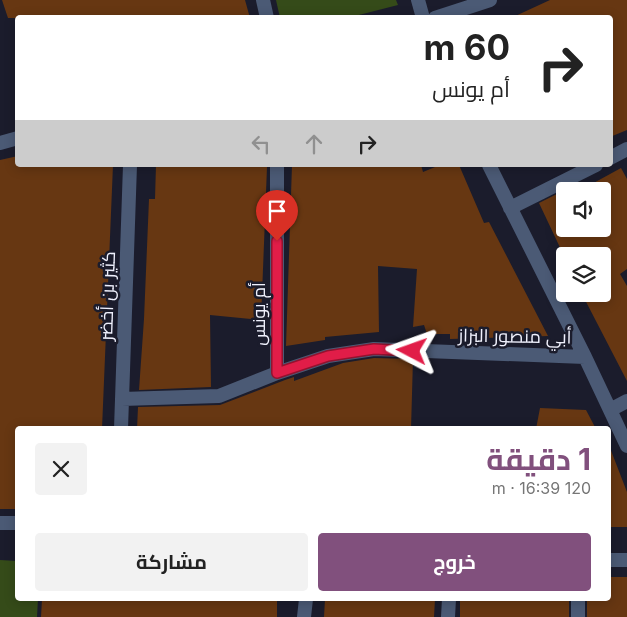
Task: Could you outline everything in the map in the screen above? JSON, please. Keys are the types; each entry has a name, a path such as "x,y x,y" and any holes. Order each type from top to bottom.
{"street":[{"path":"263,0 266,15"},
{"path":"418,0 422,15"},
{"path":"444,15 490,0"},
{"path":"0,143 15,139"},
{"path":"613,157 627,150"},
{"name":"كثير بن أخضر","path":"121,426 130,167"},
{"name":"أم يونس","path":"277,167 277,373"},
{"path":"490,167 585,356 627,446"},
{"path":"510,208 592,167"},
{"name":"أبي منصور البزاز","path":"122,398 219,396 277,373 328,356 374,349 585,356"},
{"path":"610,410 627,401"},
{"path":"0,523 15,523"},
{"path":"611,560 627,560"},
{"path":"304,617 306,601"},
{"path":"448,617 449,601"},
{"path":"578,601 578,617"}],"green space":[{"path":"276,0 396,0 398,5 359,15 279,15"},
{"path":"0,560 15,561 15,601 38,601 37,617 0,617"}],"building":[{"path":"2,0 245,0 249,15 15,15 15,18 8,18"},
{"path":"550,0 627,0 627,130 613,136 613,15 518,15"},
{"path":"15,157 15,167 113,167 102,426 15,426 15,509 0,509 0,160"},
{"path":"156,167 267,167 261,320 210,315 211,387 139,390 149,199 155,199"},
{"path":"292,167 422,167 423,172 435,167 460,167 484,223 489,222 548,336 450,339 450,334 427,334 424,325 413,327 417,269 378,266 379,332 325,337 325,340 286,346"},
{"path":"621,168 627,179 627,269 620,274 627,286 627,381 586,302 611,302 611,247 560,247 539,203 556,194 556,237 611,237 611,182 595,182"},
{"path":"374,358 413,359 411,426 137,426 138,407 220,405 285,380 294,377 294,381 343,363"},
{"path":"540,408 586,410 594,426 537,426"},
{"path":"611,451 627,492 627,527 611,527"},
{"path":"611,577 627,577 627,617 587,617 587,601 611,601"},
{"path":"42,601 277,601 277,617 41,617"},
{"path":"325,601 435,601 434,617 324,617"},
{"path":"460,601 569,601 569,617 460,617"}],"route":[{"path":"277,241 277,373 328,356 374,349 412,351"}]}
